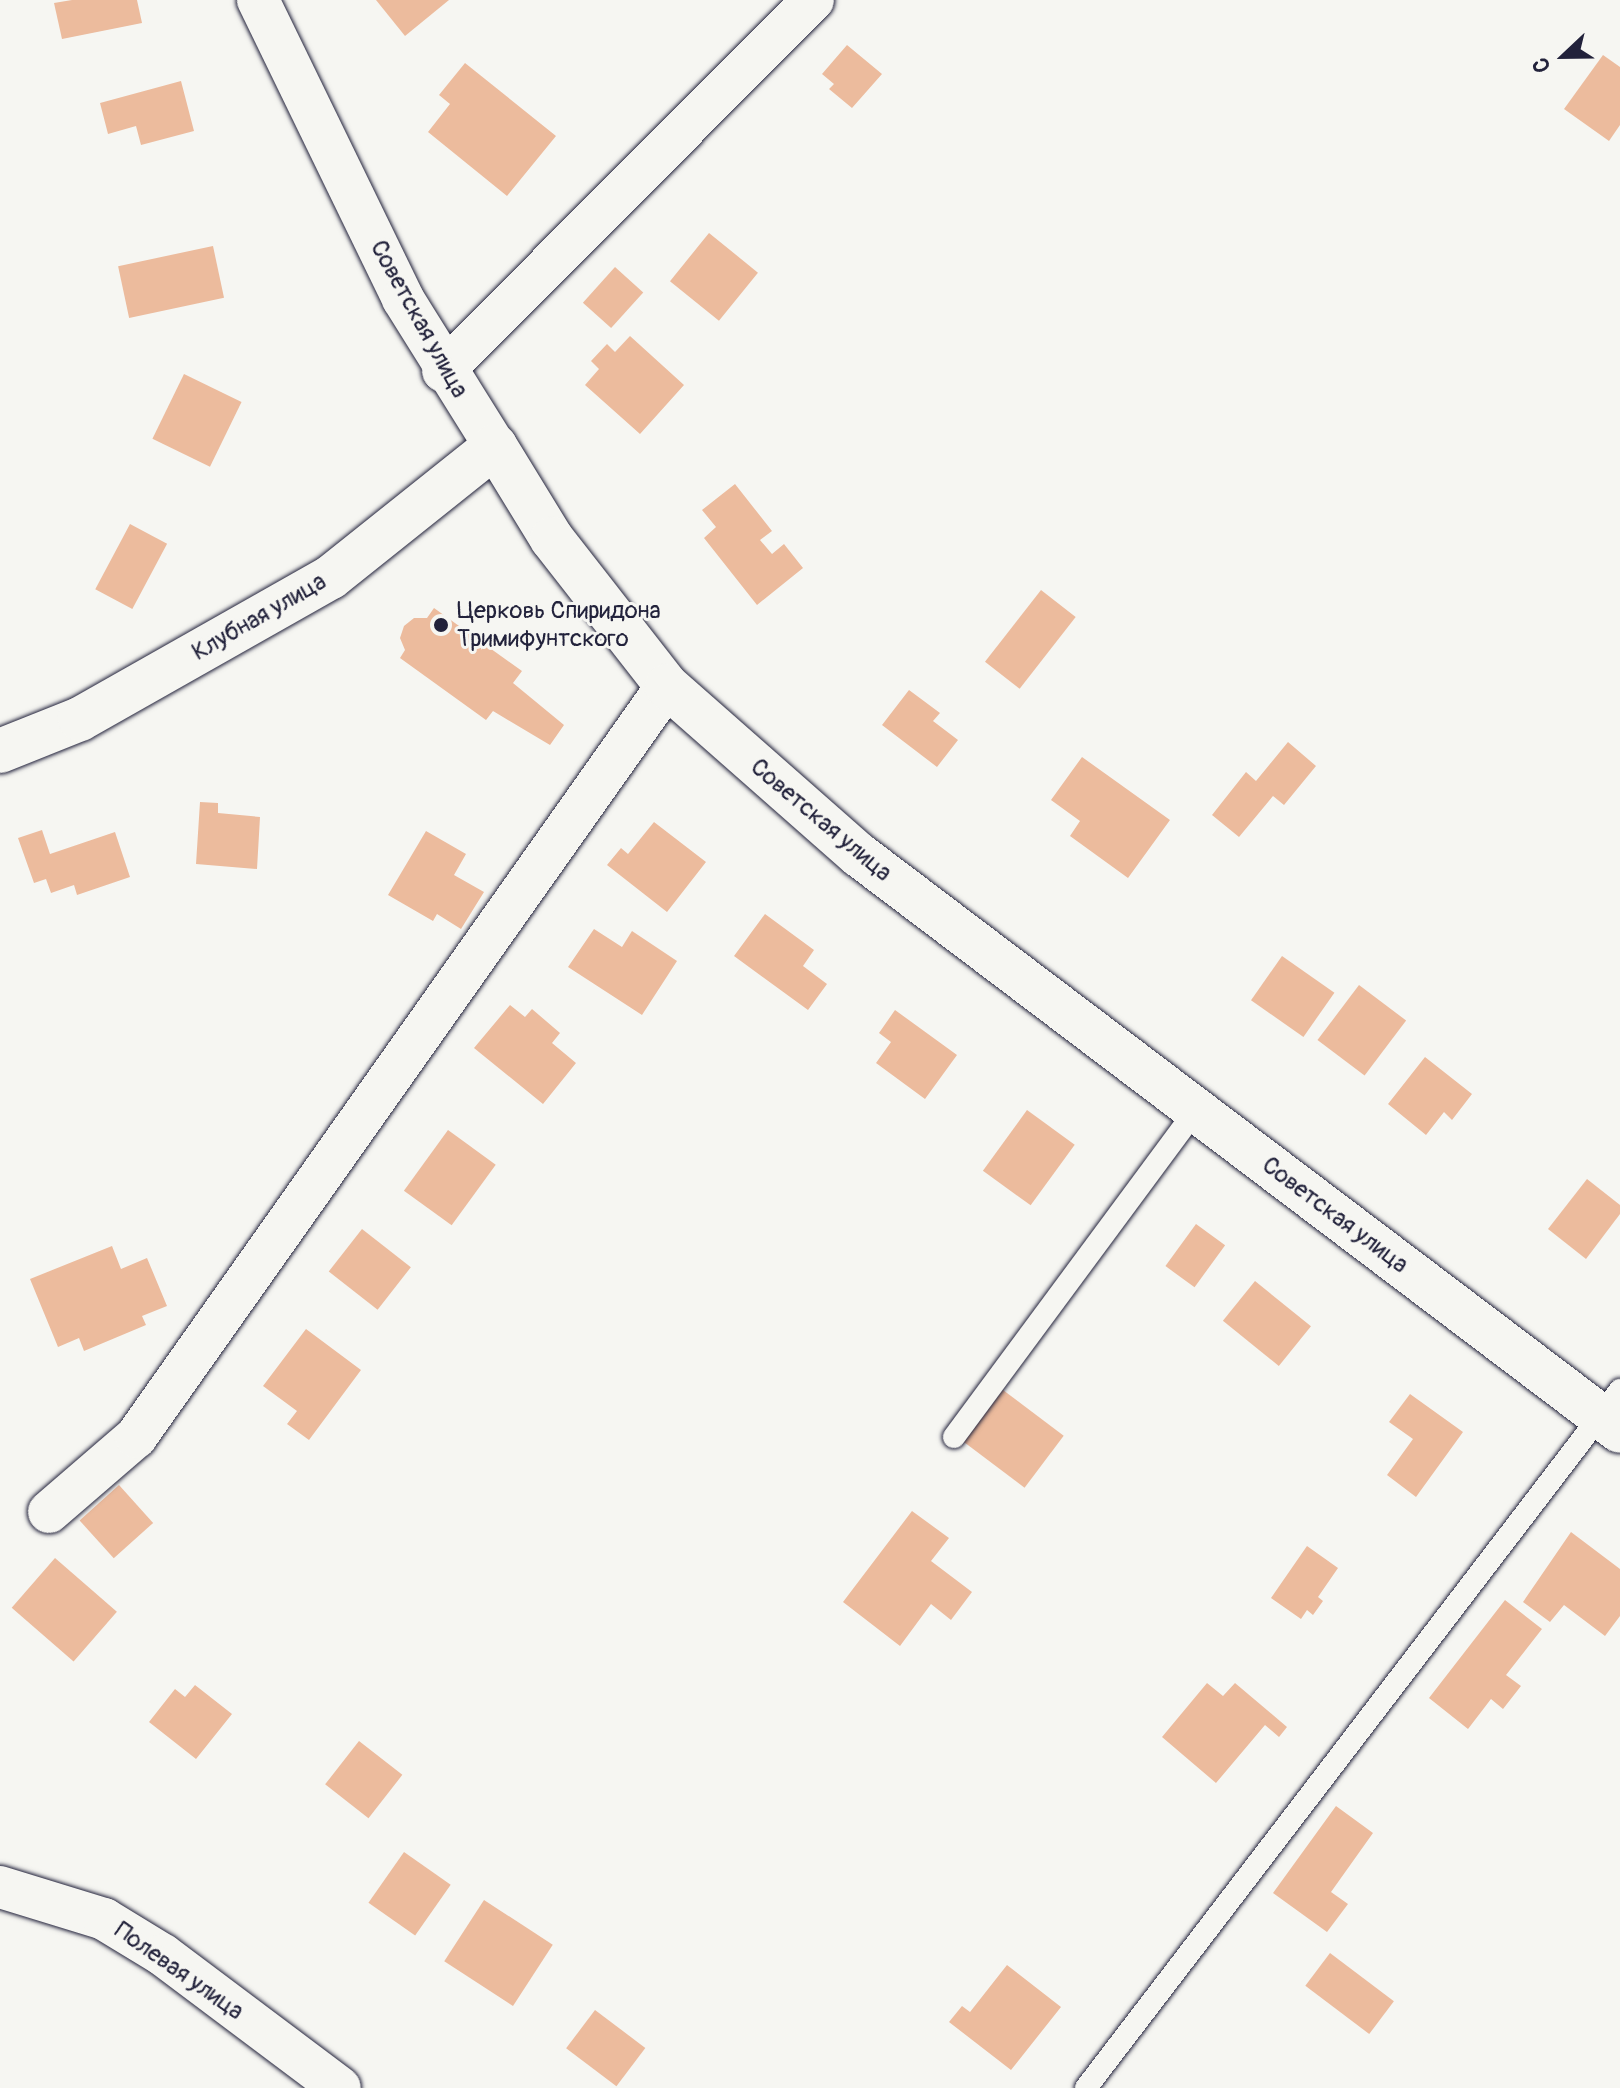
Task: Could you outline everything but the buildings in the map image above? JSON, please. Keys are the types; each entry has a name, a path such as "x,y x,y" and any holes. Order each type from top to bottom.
{"street":[{"name":"Советская улица","path":"258,0 403,299 443,371 495,446 552,539 667,686 859,855 1196,1110 1613,1412"},
{"path":"443,371 813,0"},
{"name":"Клубная улица","path":"0,751 80,719 331,577 495,446"},
{"path":"49,1512 136,1437 667,686"},
{"name":"Полевая улица","path":"0,1887 104,1919 163,1955 340,2088"}],"lane":[{"path":"954,1437 1196,1110"},
{"path":"1086,2088 1613,1412"}],"place":[{"name":"Церковь Спиридона Тримифунтского","path":"441,625"}]}
